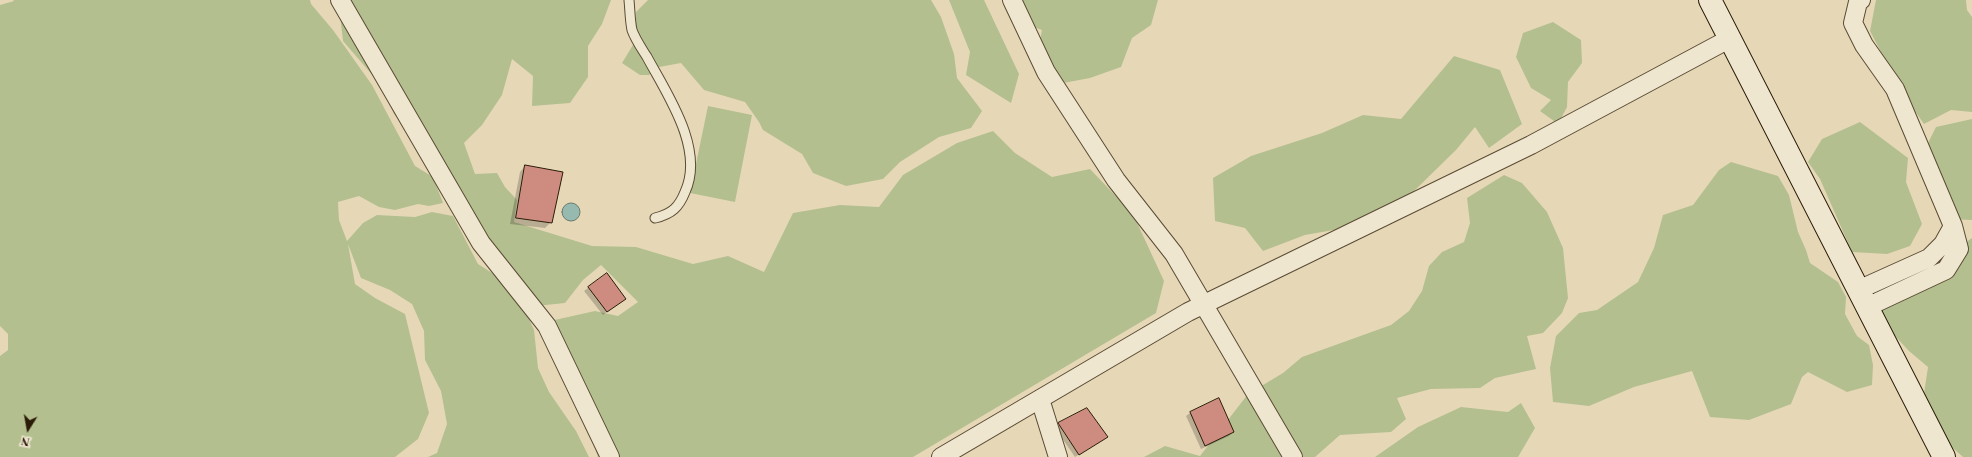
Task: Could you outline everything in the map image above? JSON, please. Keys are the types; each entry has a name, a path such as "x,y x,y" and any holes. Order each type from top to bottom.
{"street":[{"path":"340,0 482,243 547,326 610,457"},
{"path":"1012,0 1046,72 1116,180 1174,254 1293,457"},
{"path":"1710,0 1944,457"},
{"path":"1861,0 1858,2 1853,23 1864,45 1895,89 1953,226 1943,244 1929,258 1863,298"},
{"path":"942,457 1204,304 1531,145 1730,39"},
{"path":"1040,399 1058,457"}],"lane":[{"path":"629,0 632,31 667,94 684,132 692,160 690,181 680,203 673,212 656,218"}],"green space":[{"path":"13,0 310,0 311,4 333,30 372,85 415,166 433,177 443,203 429,206 418,204 395,210 379,207 359,196 338,202 339,220 347,241 363,223 377,215 415,217 432,212 453,216 478,264 500,278 519,297 534,330 538,368 549,392 576,431 589,457 428,457 437,453 447,424 441,391 425,360 424,331 412,304 390,290 361,278 348,244 355,284 375,298 405,314 429,413 418,439 395,457 0,457 0,356 8,350 8,334 0,326 0,5 14,1"},
{"path":"349,0 611,0 602,24 588,46 588,77 570,103 532,106 533,76 512,59 502,95 482,125 464,143 475,174 497,173 505,187 517,200 514,222 592,246 636,247 693,264 728,256 764,272 793,213 840,205 879,207 903,175 957,143 993,131 1015,153 1052,177 1090,169 1133,214 1164,281 1156,313 913,457 598,457 550,321 595,311 618,316 638,302 601,265 583,280 565,303 536,306 497,262 422,145 394,114 380,84 343,41 339,6"},
{"path":"648,0 931,0 941,17 954,54 957,78 982,111 971,128 939,137 900,162 883,179 846,186 813,173 802,154 763,130 745,102 704,90 681,63 659,67 649,75 640,75 622,63 636,40 636,12"},
{"path":"949,0 984,0 1019,74 1011,103 966,75 970,52"},
{"path":"1007,0 1158,0 1151,25 1132,38 1121,67 1090,78 1058,84 1038,51 1042,30 1017,21"},
{"path":"1876,0 1966,0 1967,10 1972,17 1972,112 1951,110 1924,124 1903,94 1870,31"},
{"path":"1553,22 1581,40 1582,63 1568,82 1567,107 1558,124 1540,111 1551,100 1531,88 1516,57 1523,33"},
{"path":"1454,56 1500,70 1522,124 1489,148 1475,127 1456,150 1414,191 1368,224 1305,235 1263,251 1245,228 1215,221 1213,178 1251,156 1322,133 1363,115 1401,119"},
{"path":"708,106 752,115 735,202 690,193"},
{"path":"1972,119 1972,220 1948,219 1922,155 1936,127"},
{"path":"1860,122 1908,158 1906,182 1922,224 1910,246 1887,254 1852,252 1820,179 1808,162 1822,139"},
{"path":"1731,162 1778,176 1789,195 1798,232 1810,263 1838,282 1846,297 1845,314 1857,336 1869,345 1873,365 1872,385 1847,392 1808,372 1802,377 1791,404 1749,420 1710,417 1692,371 1634,387 1589,406 1553,402 1550,368 1556,336 1579,313 1597,310 1638,282 1654,248 1663,215 1693,205 1719,170"},
{"path":"1504,175 1522,183 1547,212 1563,248 1568,298 1562,313 1543,333 1527,336 1536,369 1495,378 1480,388 1431,389 1397,398 1406,419 1391,432 1340,435 1315,457 1144,457 1165,446 1200,456 1248,394 1283,373 1302,357 1391,325 1409,311 1422,291 1429,266 1442,252 1464,242 1470,223 1467,198"},
{"path":"1972,238 1972,457 1963,457 1945,441 1923,400 1928,367 1909,351 1883,323 1879,300 1890,273 1907,262 1941,259"},
{"path":"1521,403 1535,428 1518,457 1375,457 1418,427 1461,407 1508,412"}],"water":[{"path":"567,203 575,203 580,208 578,219 575,221 567,221 562,216 562,208"}],"building":[{"path":"525,165 563,172 552,223 516,218"},
{"path":"607,273 626,299 607,312 588,287"},
{"path":"1219,398 1234,432 1205,446 1190,412"},
{"path":"1087,408 1108,437 1079,455 1058,423"}]}
